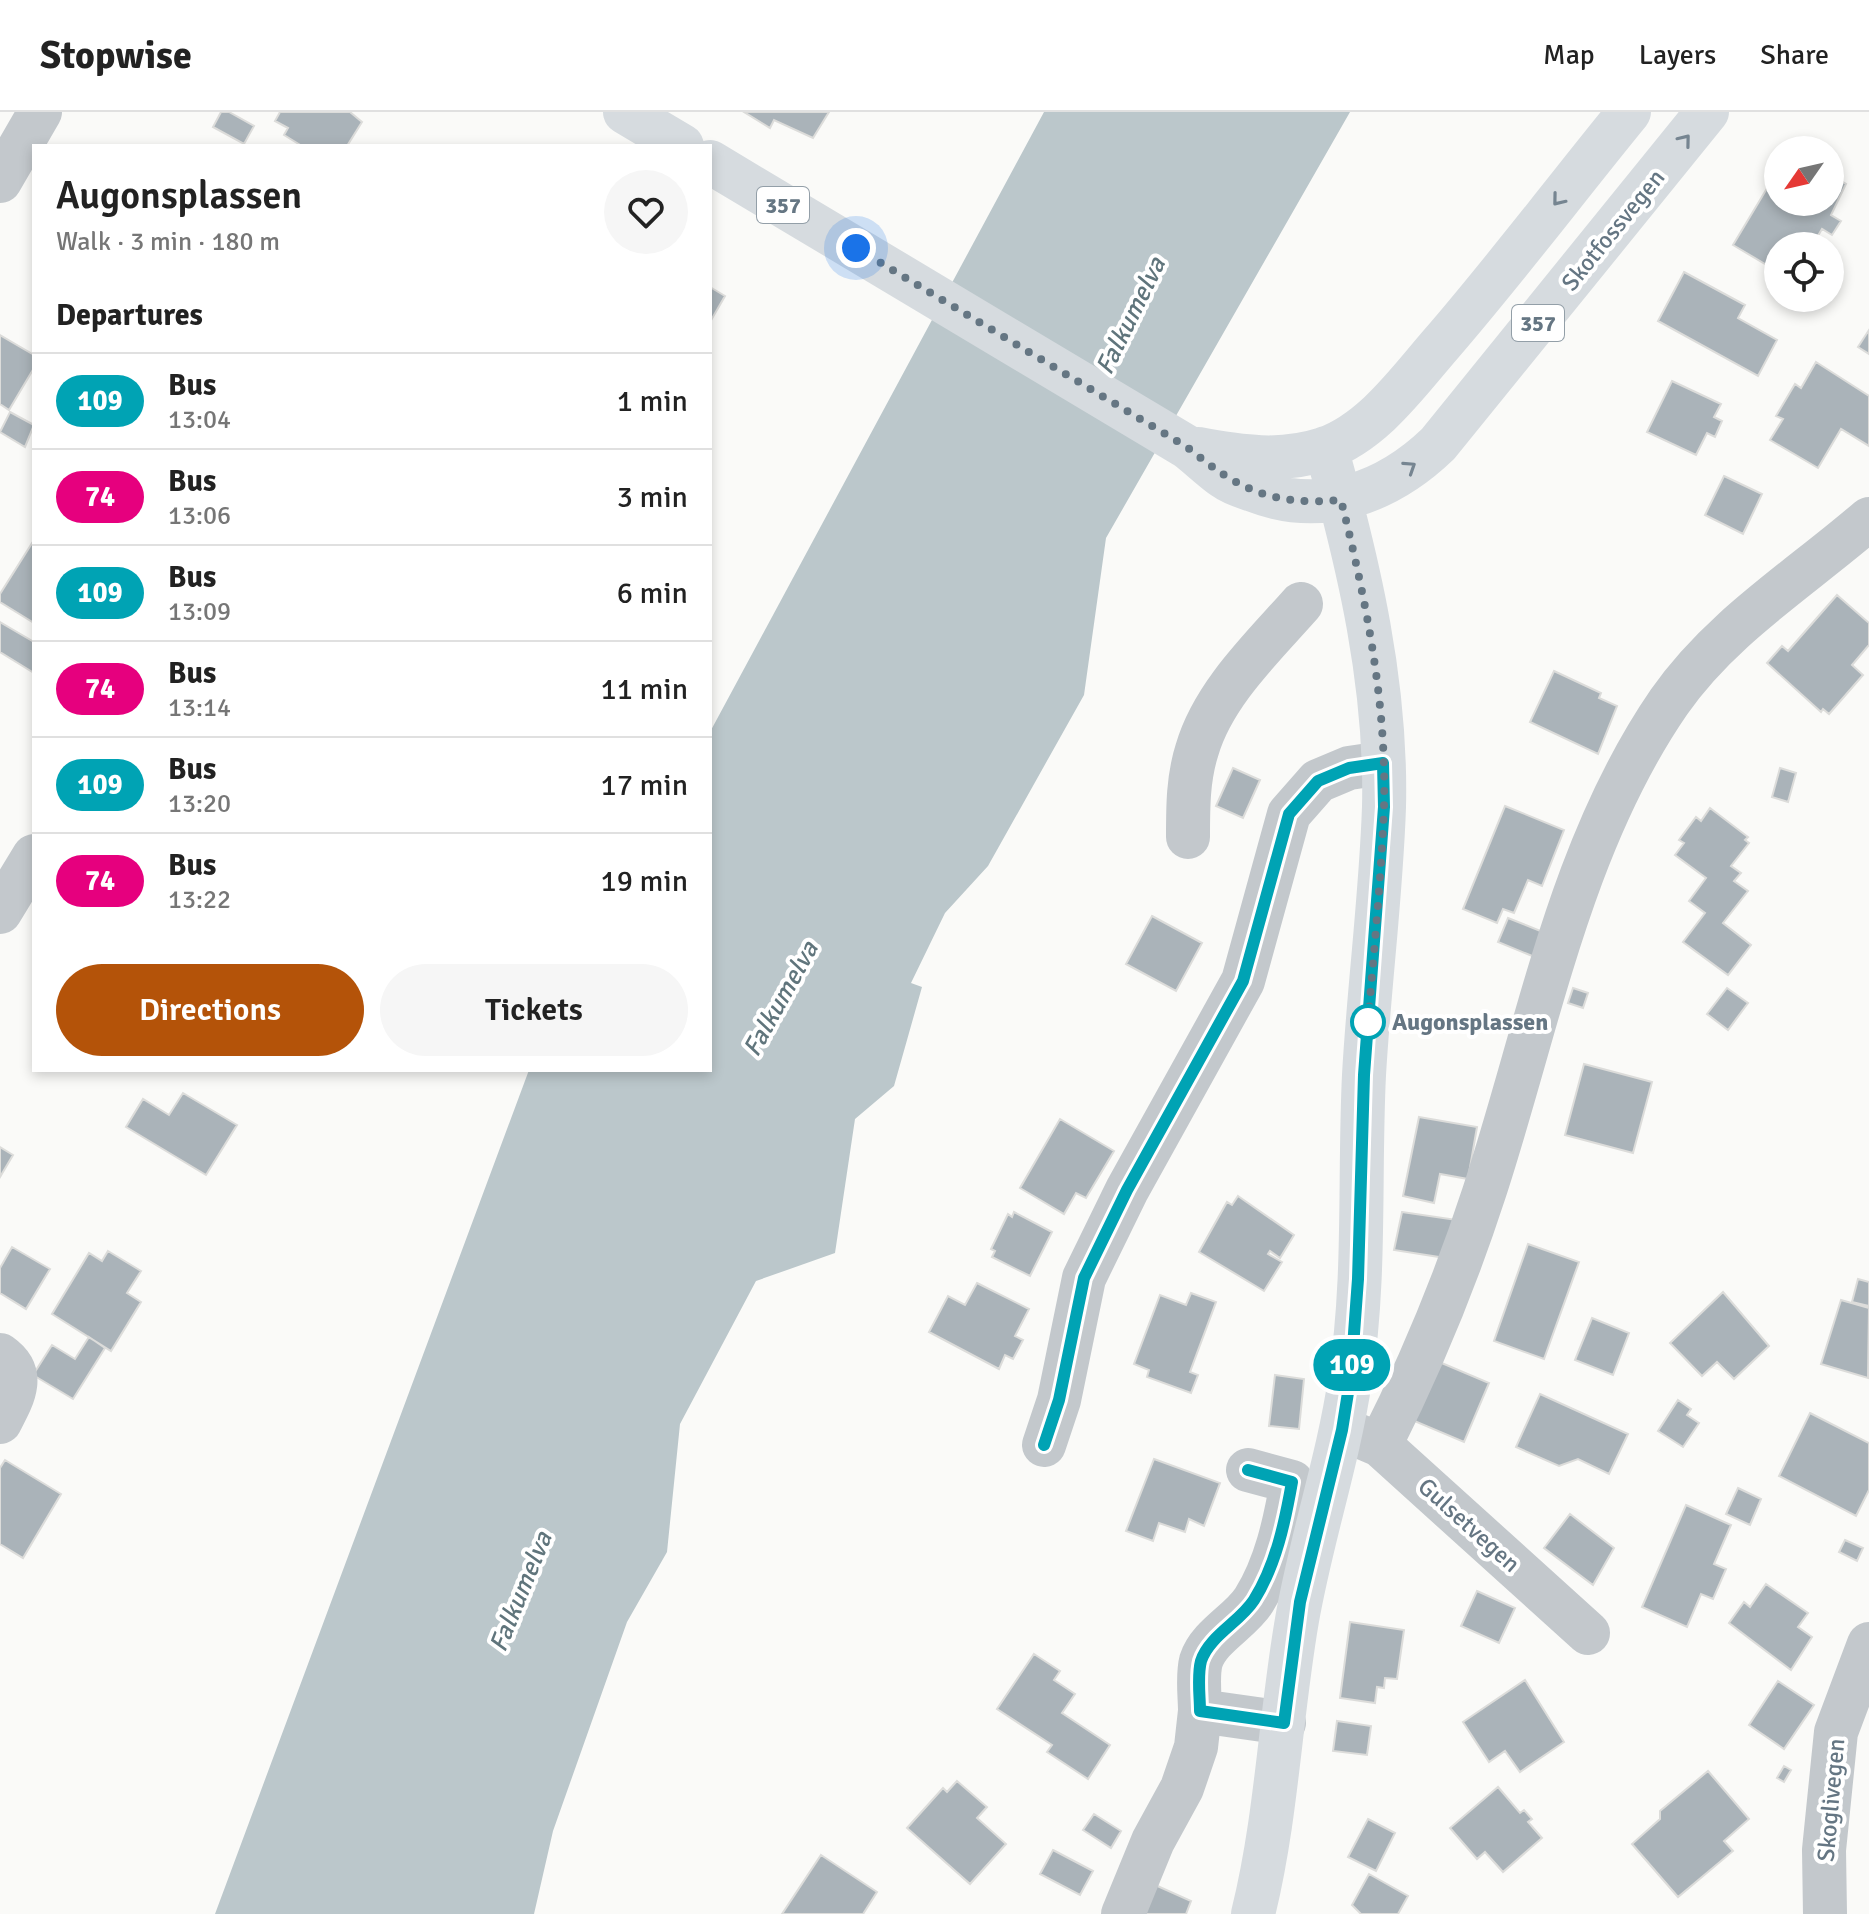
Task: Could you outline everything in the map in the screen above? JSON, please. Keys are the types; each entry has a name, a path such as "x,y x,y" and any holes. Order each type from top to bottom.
{"main road":[{"path":"625,112 679,144"},
{"name":"357","path":"1187,447 1265,459 1326,448 1380,413 1474,306 1629,112"},
{"name":"Skotfossvegen","path":"1341,500 1377,489 1419,463 1438,444 1707,112"},
{"name":"357","path":"712,163 1187,447 1227,480 1271,497 1307,503 1341,500"},
{"path":"1253,1914 1274,1816 1300,1602 1361,1437 1351,1374 1358,1279 1364,1075 1384,807 1383,763 1370,624 1326,448"}],"street":[{"path":"0,181 40,112"},
{"path":"1361,1437 1446,1300 1484,1193 1593,849 1629,769 1663,712 1692,672 1767,600 1869,519"},
{"path":"1188,837 1189,787 1197,748 1218,706 1245,667 1301,604"},
{"path":"1044,1445 1059,1400 1084,1278 1127,1190 1243,981 1289,814 1318,781 1349,768 1383,763"},
{"path":"0,912 32,859"},
{"path":"0,1355 14,1368 17,1382 0,1422"},
{"name":"Gulsetvegen","path":"1361,1437 1588,1633"},
{"path":"1123,1914 1153,1841 1182,1788 1196,1747 1201,1663 1208,1647 1252,1603 1267,1576 1286,1516 1292,1482 1248,1470"},
{"name":"Skoglivegen","path":"1825,1914 1824,1850 1836,1732 1869,1644"},
{"path":"1200,1711 1284,1723"}],"water":[{"name":"Falkumelva","path":"1044,112 1350,112 1106,538 1084,695 988,866 945,913 911,983 922,987 894,1086 855,1119 835,1253 756,1281 680,1424 667,1552 627,1622 553,1831 534,1914 215,1914 528,1072 712,1072 712,728"}],"building":[{"path":"221,112 229,112 254,126 244,144 213,127"},
{"path":"280,112 350,112 362,122 348,144 299,144 284,135 288,128 275,121"},
{"path":"744,112 829,112 813,138 774,120 770,128"},
{"path":"1764,193 1764,216 1833,216 1841,221 1834,232 1822,229 1820,232 1764,232 1764,263 1733,245"},
{"path":"1684,272 1745,305 1738,318 1777,340 1758,376 1658,321"},
{"path":"712,288 725,296 712,319"},
{"path":"1869,330 1869,354 1858,347"},
{"path":"0,335 32,354 32,371 9,410 0,404"},
{"path":"1816,362 1869,396 1869,446 1841,429 1818,468 1770,440 1783,419 1776,416 1795,384 1801,388"},
{"path":"1672,381 1721,404 1714,417 1722,421 1715,437 1707,433 1696,455 1647,432"},
{"path":"10,412 32,424 25,447 0,432"},
{"path":"1724,476 1762,494 1743,534 1705,515"},
{"path":"32,543 32,622 0,602 0,594"},
{"path":"1837,595 1869,623 1869,645 1852,665 1863,675 1829,714 1823,709 1821,712 1767,663 1782,646 1788,651"},
{"path":"0,622 32,641 32,672 0,652"},
{"path":"1554,671 1601,693 1599,698 1617,706 1598,754 1530,722"},
{"path":"1233,768 1260,780 1243,818 1216,806"},
{"path":"1780,768 1796,773 1788,802 1772,797"},
{"path":"1505,806 1564,830 1542,886 1528,880 1514,913 1503,909 1497,923 1463,909"},
{"path":"1710,808 1748,837 1745,840 1749,843 1731,866 1741,873 1734,881 1748,891 1723,923 1751,945 1728,975 1683,942 1705,913 1689,901 1706,878 1675,855 1684,843 1679,840 1696,817 1701,821"},
{"path":"1152,916 1202,943 1176,991 1126,964"},
{"path":"1508,918 1548,934 1537,958 1498,942"},
{"path":"1573,988 1588,993 1583,1008 1568,1003"},
{"path":"1727,988 1748,1003 1728,1030 1707,1014"},
{"path":"1584,1064 1652,1082 1633,1153 1565,1135"},
{"path":"183,1093 237,1125 206,1175 126,1127 143,1099 169,1115"},
{"path":"1419,1117 1477,1127 1468,1179 1440,1174 1434,1203 1403,1196"},
{"path":"1060,1119 1114,1151 1086,1198 1076,1193 1064,1214 1020,1188"},
{"path":"0,1147 13,1155 0,1177"},
{"path":"1238,1196 1294,1235 1280,1258 1270,1251 1268,1254 1282,1262 1264,1291 1199,1252 1227,1202 1232,1205"},
{"path":"1014,1212 1052,1232 1030,1276 992,1257 995,1251 991,1249 1008,1214 1012,1217"},
{"path":"1402,1212 1457,1220 1452,1259 1394,1250"},
{"path":"1528,1244 1579,1262 1544,1359 1494,1341"},
{"path":"12,1247 50,1269 26,1309 0,1293 0,1268"},
{"path":"108,1251 141,1271 127,1293 141,1302 111,1351 52,1314 89,1253 102,1261"},
{"path":"1858,1279 1869,1282 1869,1306 1852,1302"},
{"path":"977,1283 1029,1309 1015,1336 1023,1340 1013,1359 1005,1355 999,1369 929,1332 948,1296 965,1305"},
{"path":"1723,1292 1769,1346 1734,1379 1717,1362 1702,1376 1670,1343"},
{"path":"1191,1293 1216,1302 1190,1372 1198,1375 1191,1393 1147,1377 1149,1370 1134,1364 1160,1295 1186,1305"},
{"path":"1841,1300 1869,1308 1868,1378 1821,1364"},
{"path":"1592,1318 1629,1333 1613,1375 1575,1360"},
{"path":"89,1337 105,1348 73,1399 33,1375 52,1345 75,1359"},
{"path":"1437,1361 1489,1383 1464,1442 1412,1420"},
{"path":"1275,1375 1304,1379 1299,1429 1269,1426"},
{"path":"1540,1394 1628,1434 1609,1474 1578,1459 1559,1466 1516,1447"},
{"path":"1678,1400 1691,1409 1687,1415 1699,1423 1683,1447 1658,1431"},
{"path":"1810,1413 1869,1443 1869,1490 1856,1516 1779,1476"},
{"path":"1154,1459 1220,1483 1204,1526 1189,1519 1185,1532 1159,1523 1153,1541 1126,1531"},
{"path":"5,1460 61,1494 23,1558 0,1544 0,1468"},
{"path":"1738,1488 1761,1499 1750,1525 1726,1514"},
{"path":"1686,1505 1731,1525 1714,1564 1726,1569 1713,1599 1701,1594 1687,1627 1642,1607"},
{"path":"1570,1514 1614,1548 1593,1585 1544,1548"},
{"path":"1845,1540 1863,1548 1857,1561 1839,1552"},
{"path":"1766,1584 1808,1613 1798,1627 1812,1637 1791,1670 1729,1623 1744,1602 1750,1607"},
{"path":"1477,1591 1515,1608 1499,1643 1461,1626"},
{"path":"1350,1622 1404,1630 1397,1679 1385,1678 1384,1688 1377,1687 1375,1703 1340,1698"},
{"path":"1034,1654 1060,1671 1054,1680 1075,1694 1062,1713 1110,1745 1088,1779 1047,1752 1052,1745 997,1709"},
{"path":"1525,1680 1564,1742 1520,1772 1505,1751 1489,1762 1463,1722"},
{"path":"1778,1681 1814,1705 1784,1749 1749,1725"},
{"path":"1337,1721 1371,1726 1367,1755 1333,1751"},
{"path":"1784,1766 1791,1770 1784,1782 1777,1778"},
{"path":"1708,1771 1749,1819 1724,1841 1733,1851 1678,1897 1632,1844 1660,1819 1660,1811"},
{"path":"957,1781 987,1807 977,1818 1006,1844 970,1884 907,1828 943,1788 947,1792"},
{"path":"1498,1787 1520,1813 1524,1810 1532,1819 1528,1822 1542,1838 1503,1872 1485,1852 1477,1859 1450,1828"},
{"path":"1094,1814 1121,1831 1111,1848 1083,1830"},
{"path":"1368,1819 1395,1833 1376,1871 1348,1857"},
{"path":"1053,1850 1093,1871 1080,1895 1040,1874"},
{"path":"821,1855 877,1892 863,1914 782,1914"},
{"path":"1369,1874 1408,1896 1398,1914 1361,1914 1352,1905"},
{"path":"1153,1884 1191,1901 1186,1914 1140,1914"}],"bus line":[{"name":"109","path":"1044,1445 1059,1400 1084,1278 1127,1190 1243,981 1289,814 1318,781 1349,768 1383,763 1384,807 1364,1075 1360,1234 1351,1374 1342,1430 1300,1602 1284,1723 1200,1711 1201,1663 1208,1647 1252,1603 1267,1576 1286,1516 1292,1482 1248,1470"}],"place":[{"name":"Augonsplassen","path":"1368,1022"}],"route":[{"path":"856,248 1187,447 1227,480 1271,497 1307,503 1341,500 1370,624 1383,763 1384,807 1368,1022"}]}
